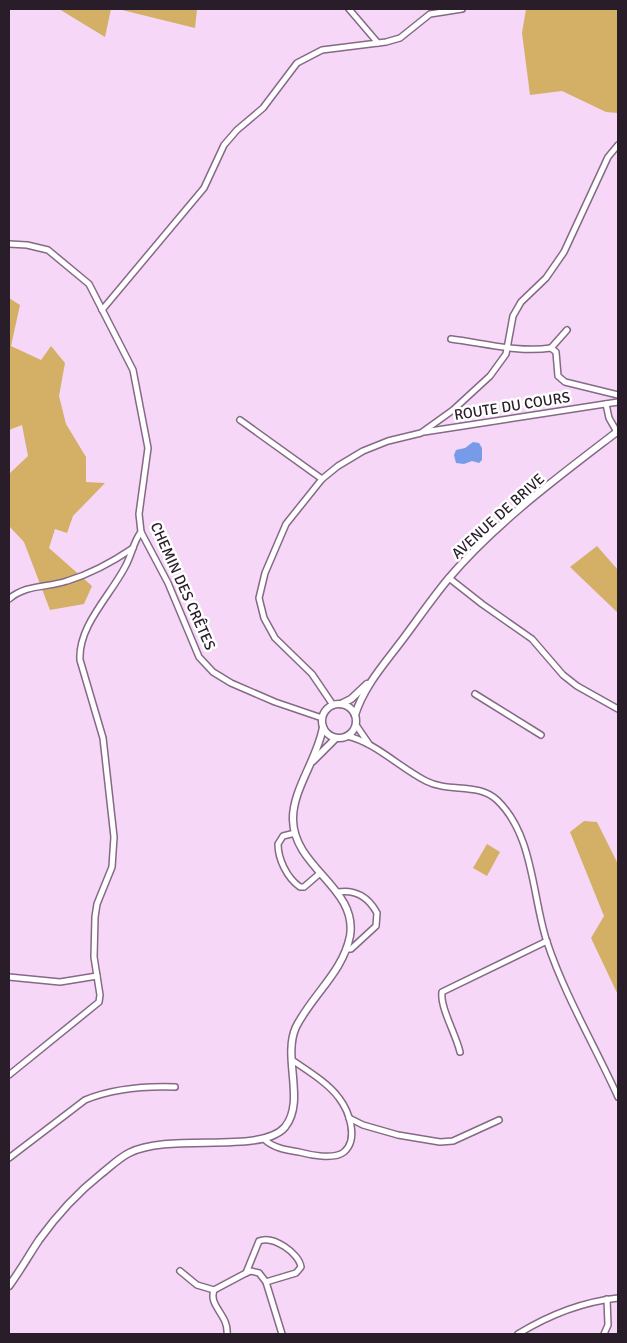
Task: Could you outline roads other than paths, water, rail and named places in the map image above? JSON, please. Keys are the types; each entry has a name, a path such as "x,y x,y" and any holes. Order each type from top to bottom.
{"street":[{"path":"349,9 378,43"},
{"path":"102,310 204,188 224,145 236,130 263,108 297,62 322,50 378,43 400,38 430,14 462,9"},
{"path":"509,347 513,316 521,302 546,278 564,252 608,157 618,145"},
{"name":"CHEMIN DES CRÊTES","path":"9,244 27,245 48,250 59,257 89,284 132,370 140,400 148,448 139,514 141,532 172,590 194,648 205,665 231,683 275,702 322,718"},
{"path":"451,338 539,350 551,348 567,330"},
{"name":"ROUTE DU COURS","path":"421,433 453,410 490,376 509,347"},
{"name":"ROUTE DU COURS","path":"551,348 556,352 558,376 565,382 618,395"},
{"name":"ROUTE DU COURS","path":"337,704 312,674 274,638 264,618 259,598 265,572 286,524 322,479 338,466 363,451 388,441 421,433 618,402"},
{"path":"606,404 609,418 618,432"},
{"path":"240,420 322,479"},
{"name":"AVENUE DE BRIVE","path":"372,680 449,578 496,531 567,471 618,432"},
{"path":"9,1075 94,1007 100,995 94,957 95,916 97,904 112,867 114,837 103,738 80,660 80,650 86,630 122,573 141,532"},
{"path":"9,599 27,588 66,582 133,547"},
{"path":"449,578 532,639 552,659 563,675 577,686 618,709"},
{"path":"9,1286 38,1242 68,1204 88,1185 129,1153 151,1145 169,1143 249,1142 264,1139 284,1128 290,1119 294,1101 291,1047 296,1028 340,964 350,936 349,917 338,892 319,874 301,848 295,834 294,808 313,761 323,727 322,718 324,712 337,704 351,699 372,680"},
{"path":"370,746 356,725 355,716 359,702 372,680"},
{"path":"474,694 541,735"},
{"path":"337,704 347,706 355,716"},
{"path":"346,736 356,725"},
{"path":"323,727 328,734 336,738"},
{"path":"313,761 336,738 346,736 370,746 408,771 440,788 474,789 487,792 498,800 515,825 531,868 547,941 571,999 618,1097"},
{"path":"295,834 283,836 278,844 278,854 294,883 300,888 304,887 319,874"},
{"path":"338,892 348,891 357,893 366,898 377,913 376,926 350,949 346,949"},
{"path":"460,1052 456,1035 441,999 442,992 547,941"},
{"path":"9,977 60,982 97,976"},
{"path":"264,1139 270,1144 285,1150 306,1154 338,1155 344,1152 351,1137 346,1109 330,1089 292,1060"},
{"path":"9,1158 85,1100 95,1096 147,1087 175,1087"},
{"path":"349,1118 363,1125 398,1135 440,1142 453,1141 499,1120"},
{"path":"246,1273 259,1241 266,1240 278,1244 290,1251 302,1267 296,1273 266,1282"},
{"path":"180,1271 197,1285 214,1290 251,1271 259,1273 266,1282 282,1334"},
{"path":"214,1290 213,1300 227,1322 227,1334"},
{"path":"518,1334 555,1314 607,1299 618,1298"},
{"path":"604,1334 608,1325 607,1299"}],"water":[{"path":"473,442 479,443 482,448 482,460 479,463 472,461 464,464 456,463 454,455 456,450 465,448"}]}
